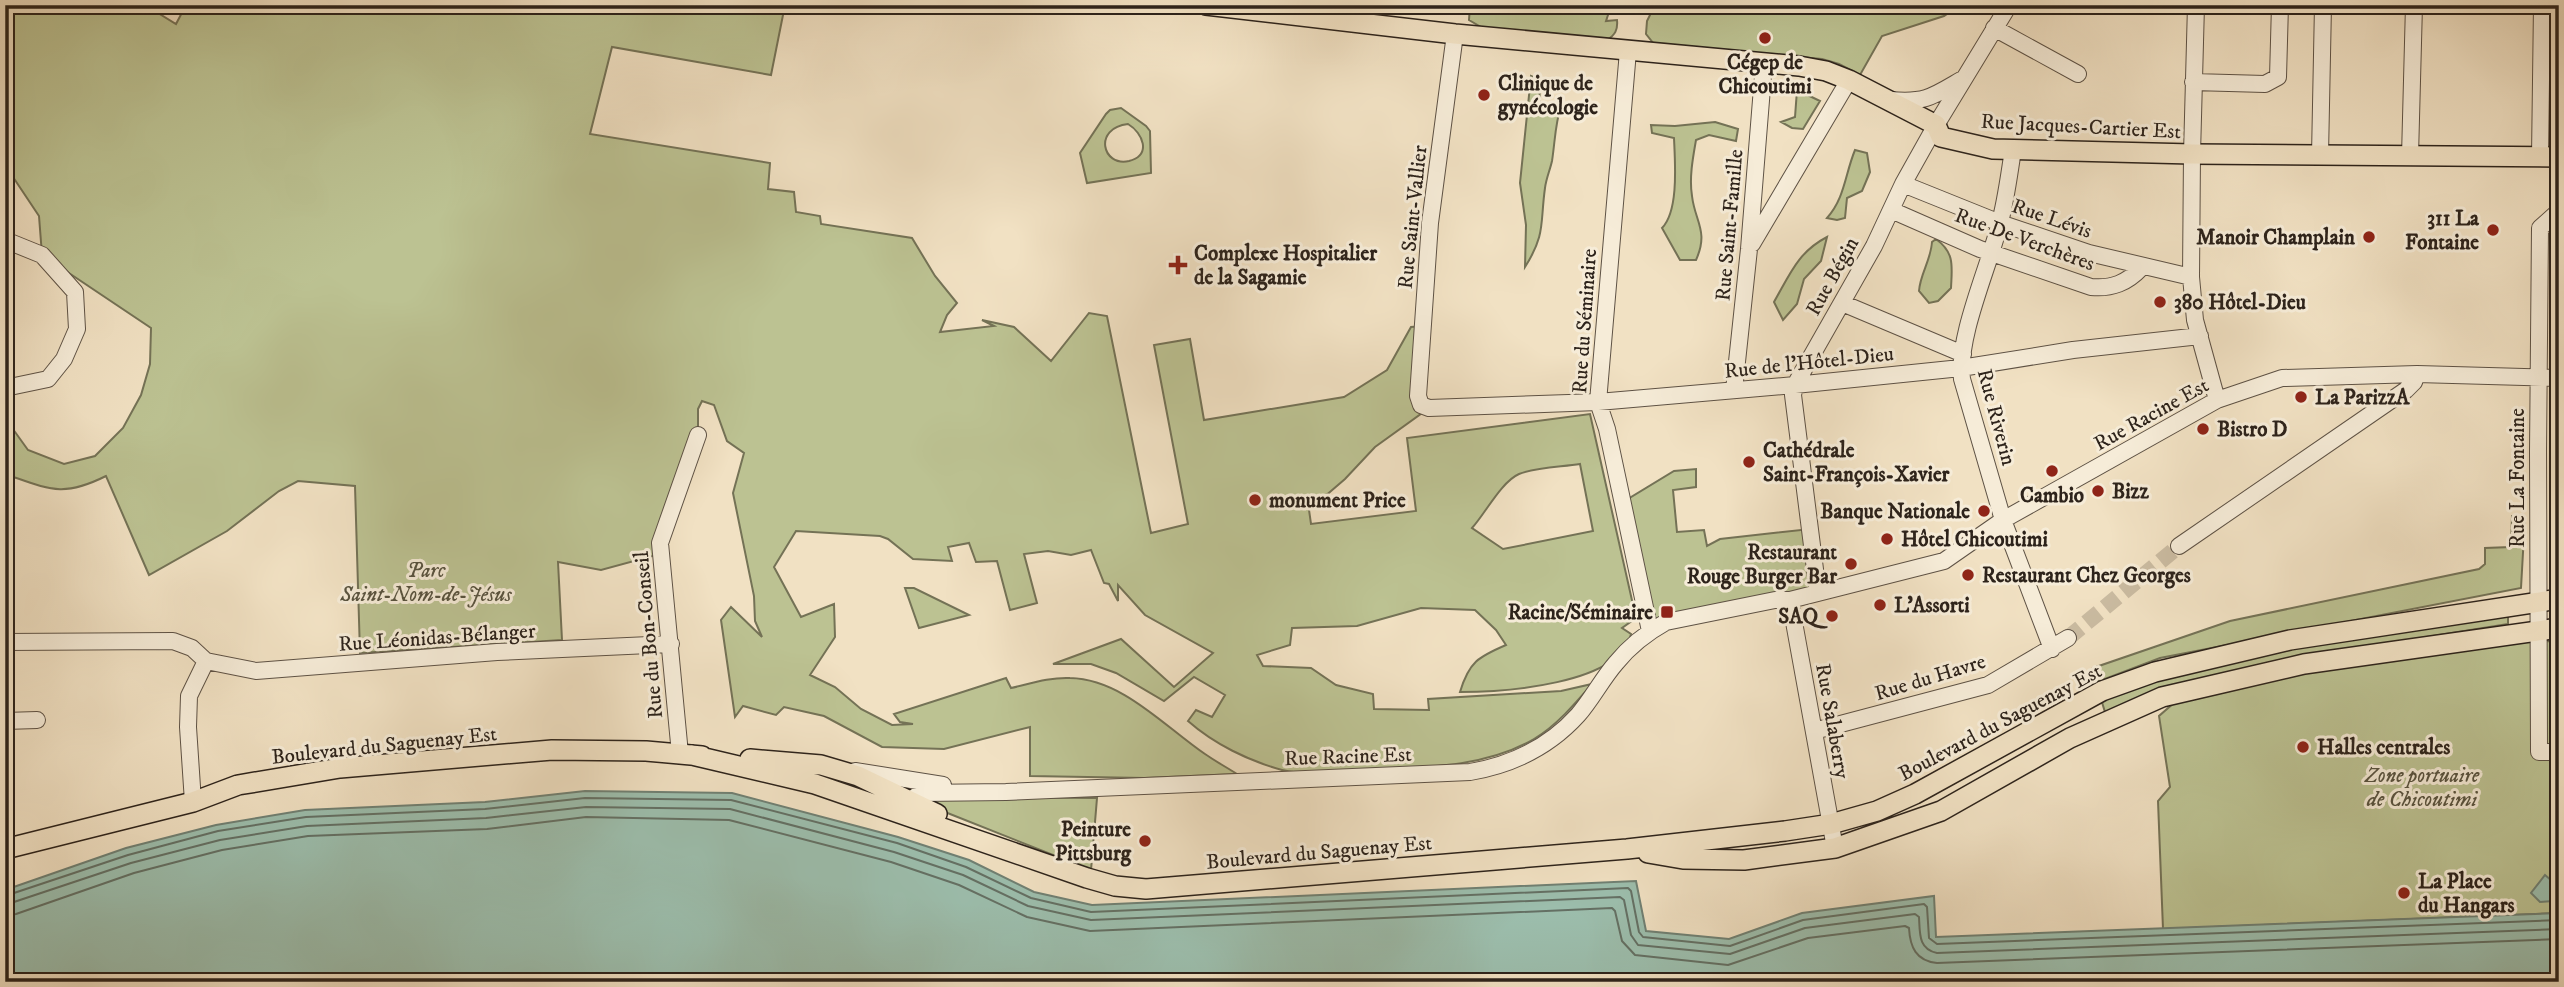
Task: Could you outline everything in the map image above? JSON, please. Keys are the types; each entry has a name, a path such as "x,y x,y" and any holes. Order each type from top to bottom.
{"main road":[{"name":"Rue Jacques-Cartier Est","path":"1206,5 1324,12 1455,34 1826,71 1936,125 1941,137 1993,149 2192,154 2549,156"},
{"name":"Boulevard du Saguenay Est","path":"686,755 815,784 1099,882 1146,889 1627,849 1830,824 1877,811 1915,794 2102,691 2155,672 2290,640 2559,599"},
{"name":"Boulevard du Saguenay Est","path":"1627,849 1683,859 1744,860 1835,848 1941,811 2070,738 2162,696 2304,664 2559,628"},
{"name":"Boulevard du Saguenay Est","path":"5,849 193,802 238,785 340,768 552,750 646,751 821,765 858,776 1020,853"}],"street":[{"name":"Rue Bégin","path":"1795,385 1842,303 1936,125 2009,5"},
{"path":"2196,5 2191,277 2193,303 2217,400"},
{"path":"2193,82 2265,84 2278,78 2280,5"},
{"path":"2320,155 2323,5"},
{"path":"2410,156 2414,5"},
{"path":"2542,5 2549,156"},
{"path":"1994,28 2078,74"},
{"name":"Rue Saint-Vallier","path":"1421,405 1418,396 1430,223 1455,34"},
{"name":"Rue du Séminaire","path":"1628,51 1598,402 1607,429 1650,631"},
{"name":"Rue Saint-Famille","path":"1734,390 1764,63"},
{"path":"1886,100 1914,102 1929,98 1963,79"},
{"path":"1749,249 1849,80"},
{"name":"Rue Riverin","path":"2013,150 2000,223 1968,326 1962,379 2003,520 2052,649"},
{"name":"Rue Lévis","path":"1903,184 2000,223 2089,253 2191,277"},
{"name":"Rue De Verchères","path":"1891,210 1991,253 2091,287 2106,288 2123,282 2142,267"},
{"name":"Rue La Fontaine","path":"2559,211 2540,228 2538,377 2539,752 2559,752"},
{"path":"5,240 42,255 75,292 76,329 64,359 48,379 5,388"},
{"path":"1842,303 1962,361"},
{"name":"Rue de l'Hôtel-Dieu","path":"1421,405 1429,408 1598,402 1795,385 1962,361 2200,336"},
{"path":"2179,546 2406,390 2417,374"},
{"name":"Rue Racine Est","path":"890,809 901,806 921,793 1470,772 1498,767 1524,757 1553,737 1578,715 1616,661 1650,631 1666,622 1775,600 1790,600 1944,561 2003,520 2217,400 2282,378 2417,374 2559,378"},
{"path":"1795,385 1793,395 1818,593"},
{"name":"Rue du Bon-Conseil","path":"686,755 660,543 698,435"},
{"name":"Rue Salaberry","path":"1790,600 1835,848"},
{"name":"Rue du Havre","path":"1814,732 1988,685 2068,638"},
{"path":"5,642 173,641 192,648 206,661 189,696 188,727 193,802"},
{"name":"Rue Léonidas-Bélanger","path":"206,661 256,671 484,653 671,644"},
{"path":"5,721 37,720"},
{"name":"Rue Racine Est","path":"821,765 991,791"}],"green space":[{"name":"Parc Saint-Nom-de-Jésus","path":"5,5 145,5 176,24 186,5 376,5 381,10 388,5 785,5 771,75 612,47 590,134 770,163 768,189 794,192 796,212 820,216 821,224 912,238 935,276 957,303 947,315 940,332 994,326 982,320 1014,327 1051,361 1089,313 1107,316 1151,533 1188,524 1154,345 1190,339 1204,420 1344,397 1387,370 1411,327 1423,326 1418,396 1429,408 1375,447 1345,479 1309,510 1311,524 1416,511 1407,438 1590,414 1636,618 1622,628 1631,634 1622,651 1606,665 1557,682 1479,692 1460,692 1471,667 1488,653 1506,645 1496,630 1475,610 1421,608 1357,626 1292,628 1290,645 1257,655 1263,666 1311,668 1336,685 1373,694 1374,709 1429,710 1428,699 1561,691 1592,684 1565,714 1542,734 1514,749 1492,756 1447,765 1300,773 1282,770 1245,757 1220,744 1188,721 1196,710 1212,717 1225,695 1194,677 1164,701 1116,673 1091,664 1053,664 1121,639 1174,687 1213,653 1145,615 1118,585 1118,601 1109,584 1104,583 1091,550 1071,555 1048,551 1024,554 1037,603 1010,610 997,561 976,562 969,543 948,547 952,561 913,559 888,539 880,536 796,531 774,567 801,617 834,604 835,637 810,675 835,687 861,709 892,725 913,724 900,722 894,714 1006,678 1011,688 1055,679 1089,680 1125,695 1205,754 1237,774 1145,778 1030,776 1030,727 944,749 882,747 824,716 784,707 776,715 743,706 735,717 721,620 731,607 762,637 755,621 754,596 733,493 744,453 727,441 714,405 702,401 698,409 698,435 660,554 601,570 558,562 562,640 360,653 355,486 298,481 279,491 227,531 149,575 106,476 78,487 56,489 5,474 5,418 28,450 64,464 95,456 123,428 141,395 150,364 151,328 42,255 39,216 5,165","holes":["1580,464 1593,531 1503,549 1472,528 1512,478 1526,472"]},
{"path":"1470,5 1606,5 1606,21 1617,20 1617,27 1607,40 1481,27 1469,20"},
{"name":"Cégep de Chicoutimi","path":"1665,5 1960,5 1944,16 1882,36 1860,75 1822,59 1654,44 1646,34 1647,21 1652,11 1660,11"},
{"path":"1531,76 1539,80 1540,105 1561,106 1539,237 1525,267 1526,225 1520,183"},
{"path":"1797,90 1820,101 1803,129 1792,128 1781,122 1795,117"},
{"path":"1121,108 1150,131 1151,173 1087,183 1080,153 1110,110","holes":["1128,124 1143,144 1141,154 1129,161 1113,158 1105,146 1110,132"]},
{"path":"1715,122 1738,129 1736,141 1709,135 1696,140 1691,189 1700,227 1700,250 1696,260 1680,260 1662,228 1674,198 1674,138 1652,133 1651,125 1675,126"},
{"path":"1855,150 1867,153 1870,172 1862,191 1847,198 1845,218 1827,218 1841,194"},
{"path":"1827,237 1821,261 1804,279 1797,304 1783,320 1774,302 1802,257"},
{"path":"1936,239 1949,255 1952,267 1951,288 1938,301 1929,303 1919,291 1932,242"},
{"path":"1696,469 1696,487 1673,490 1677,532 1704,530 1707,546 1720,539 1810,529 1818,593 1650,631 1623,502 1674,471"},
{"path":"2512,516 2525,517 2521,588 2160,658 2097,682 2093,668 2230,621 2479,569 2485,564 2485,548 2511,547"},
{"path":"905,588 914,588 969,615 919,628"},
{"path":"2508,610 2508,624 2364,647 2105,712 2101,699 2151,682 2251,656"},
{"name":"Zone portuaire de Chicoutimi","path":"2559,641 2559,913 2163,929 2158,801 2170,787 2159,716 2182,696 2342,665 2518,642"},
{"path":"929,797 1097,798 1091,870 945,812 929,804"}],"water":[{"path":"585,791 732,793 898,837 969,860 1034,892 1092,905 1636,881 1646,931 1729,939 1802,913 1934,896 1936,937 2559,913 2559,982 5,982 5,890 126,848 216,825 305,810 485,802"},
{"path":"2545,875 2559,887 2559,896 2553,901 2540,902 2531,893"}],"tunnel":[{"path":"2068,638 2179,546"}],"place":[{"name":"Cégep de Chicoutimi","path":"1765,38"},
{"name":"Clinique de gynécologie","path":"1484,95"},
{"name":"311 La Fontaine","path":"2493,230"},
{"name":"Manoir Champlain","path":"2369,237"},
{"name":"Complexe Hospitalier de la Sagamie","path":"1178,265"},
{"name":"380 Hôtel-Dieu","path":"2160,302"},
{"name":"La ParizzA","path":"2301,397"},
{"name":"Bistro D","path":"2203,429"},
{"name":"Cathédrale Saint-François-Xavier","path":"1749,462"},
{"name":"Cambio","path":"2052,471"},
{"name":"Bizz","path":"2098,491"},
{"name":"monument Price","path":"1255,500"},
{"name":"Banque Nationale","path":"1984,511"},
{"name":"Hôtel Chicoutimi","path":"1887,539"},
{"name":"Restaurant Rouge Burger Bar","path":"1851,564"},
{"name":"Restaurant Chez Georges","path":"1968,575"},
{"name":"L'Assorti","path":"1880,605"},
{"name":"Racine/Séminaire","path":"1667,612"},
{"name":"SAQ","path":"1832,616"},
{"name":"Halles centrales","path":"2303,747"},
{"name":"Peinture Pittsburg","path":"1145,841"},
{"name":"La Place du Hangars","path":"2404,893"}]}
